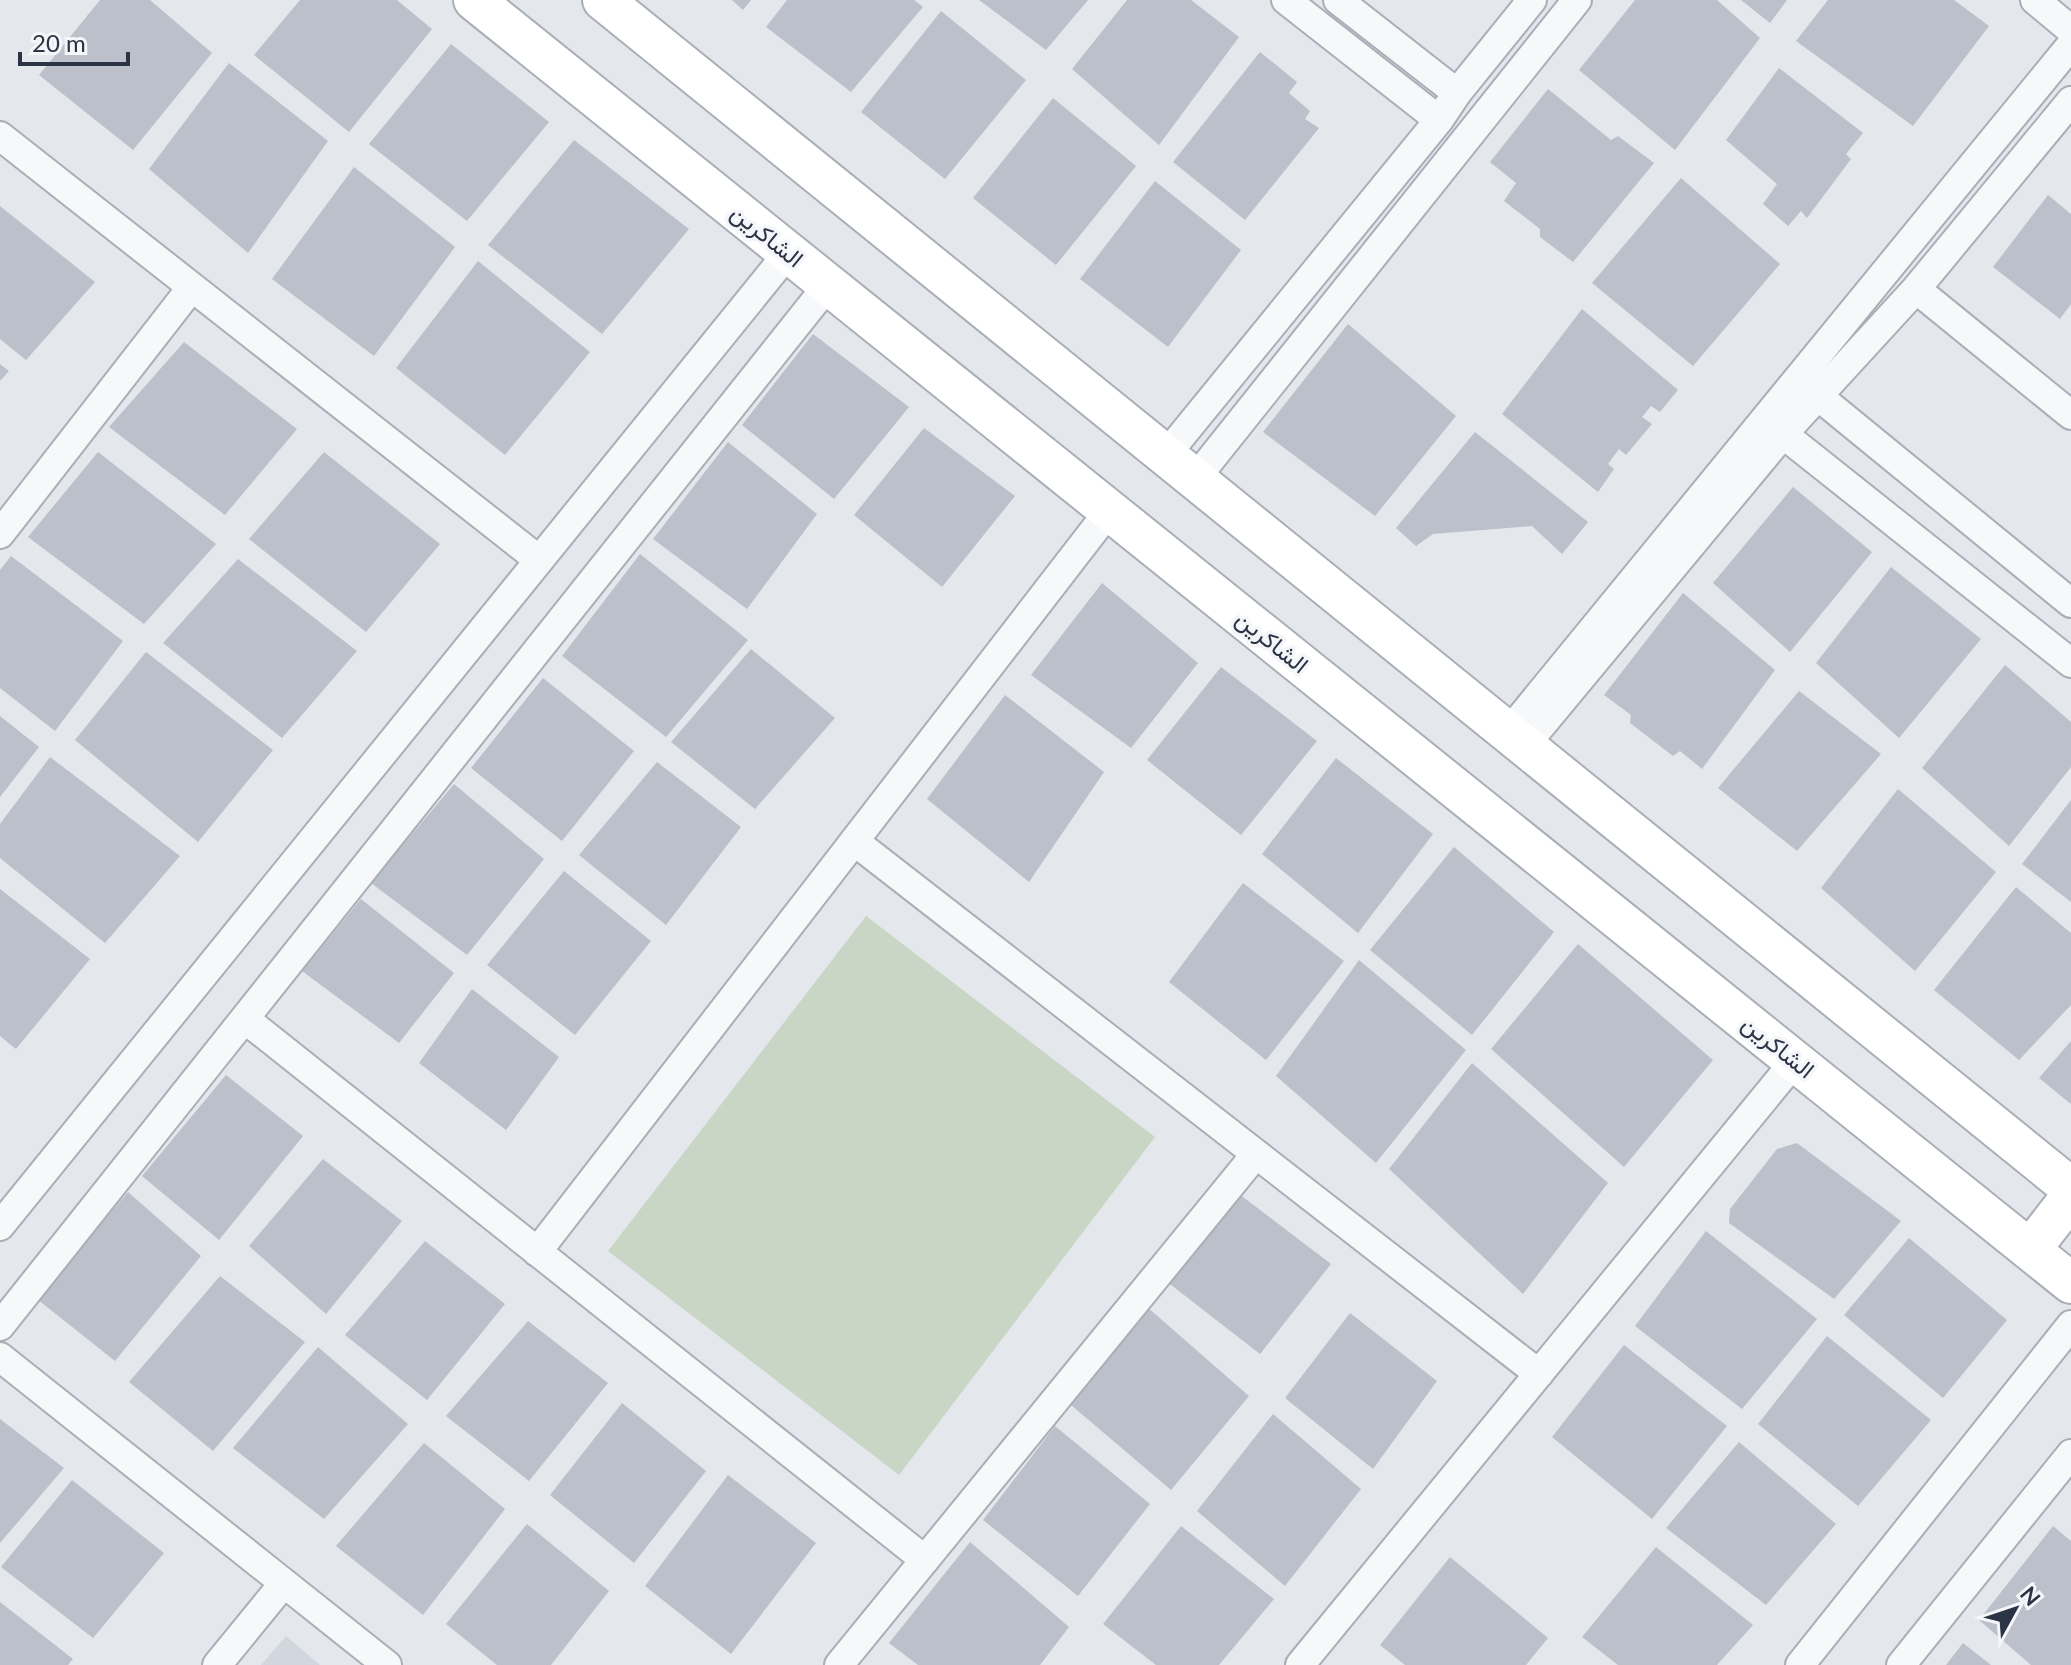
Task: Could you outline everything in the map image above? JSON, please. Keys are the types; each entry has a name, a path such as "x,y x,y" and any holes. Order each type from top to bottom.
{"street":[{"name":"الشاكرين","path":"474,0 2071,1283"},
{"path":"603,0 2071,1188"},
{"path":"1286,0 1439,120"},
{"path":"1338,0 1457,93"},
{"path":"1180,467 1457,93 1532,0"},
{"path":"1180,467 1577,0"},
{"path":"2035,0 2071,30"},
{"path":"1516,739 2071,45"},
{"path":"1516,739 1783,434 1916,289 2071,101"},
{"path":"0,136 539,560"},
{"path":"0,1226 788,253"},
{"path":"0,1326 828,285"},
{"path":"0,534 192,287"},
{"path":"1916,289 2071,415"},
{"path":"1818,396 2071,603"},
{"path":"1783,434 2071,663"},
{"path":"537,1252 1109,511"},
{"path":"854,841 1539,1374"},
{"path":"245,1019 925,1560"},
{"path":"1300,1665 1795,1061"},
{"path":"839,1665 1256,1154"},
{"path":"2030,1250 2071,1197"},
{"path":"1800,1665 2071,1325"},
{"path":"0,1357 387,1665"},
{"path":"1901,1665 2071,1454"},
{"path":"217,1665 284,1583"}],"shaded area":[{"path":"286,1636 320,1665 261,1665"}],"green space":[{"path":"866,916 1155,1137 899,1475 608,1251"}],"building":[{"path":"100,0 150,0 212,53 133,150 39,75"},
{"path":"300,0 397,0 432,29 349,132 254,55"},
{"path":"732,0 751,0 743,10"},
{"path":"787,0 914,0 923,7 851,92 766,27"},
{"path":"979,0 1088,0 1046,50"},
{"path":"1127,0 1191,0 1239,37 1159,145 1072,69"},
{"path":"1635,0 1717,0 1760,38 1675,150 1579,70"},
{"path":"1741,0 1787,0 1770,23"},
{"path":"1828,0 1954,0 1989,26 1913,126 1796,41"},
{"path":"941,11 1026,80 945,179 861,112"},
{"path":"451,44 549,122 467,221 369,144"},
{"path":"1260,52 1297,82 1289,93 1310,111 1305,119 1319,128 1245,220 1173,162"},
{"path":"229,63 328,141 248,253 149,169"},
{"path":"1779,68 1863,133 1846,154 1851,159 1807,218 1801,211 1788,226 1763,204 1777,184 1726,140"},
{"path":"1548,89 1611,140 1618,136 1654,163 1573,262 1540,237 1540,229 1504,201 1516,183 1490,162"},
{"path":"1053,98 1136,166 1056,265 973,198"},
{"path":"574,140 689,229 602,334 488,245"},
{"path":"354,167 455,247 374,356 272,279"},
{"path":"1681,178 1780,264 1693,366 1592,283"},
{"path":"1155,181 1241,250 1168,347 1080,279"},
{"path":"2048,195 2071,214 2071,304 2060,319 1993,267"},
{"path":"0,206 95,282 26,360 0,339"},
{"path":"478,261 590,352 505,455 396,368"},
{"path":"1582,309 1678,390 1660,412 1651,406 1642,417 1652,424 1626,455 1619,449 1608,464 1614,469 1598,492 1502,414"},
{"path":"1348,324 1456,416 1375,516 1263,432"},
{"path":"813,334 909,407 834,499 742,425"},
{"path":"184,342 297,429 225,515 109,427"},
{"path":"0,364 9,371 0,381"},
{"path":"924,428 1015,496 942,587 854,515"},
{"path":"1475,432 1588,522 1562,554 1532,526 1433,534 1416,546 1396,528"},
{"path":"728,442 817,514 747,609 653,539"},
{"path":"98,452 216,544 144,624 28,537"},
{"path":"324,452 440,544 366,632 249,539"},
{"path":"1793,487 1872,552 1790,652 1713,583"},
{"path":"640,554 748,640 666,737 562,656"},
{"path":"11,556 123,641 55,731 0,688 0,570"},
{"path":"238,559 357,651 282,738 163,643"},
{"path":"1891,567 1981,639 1899,738 1816,663"},
{"path":"1102,583 1198,663 1131,748 1031,675"},
{"path":"1683,593 1775,670 1702,769 1680,751 1673,756 1630,723 1631,715 1604,695"},
{"path":"751,649 835,718 755,809 671,742"},
{"path":"146,652 273,750 198,842 75,740"},
{"path":"2005,665 2071,722 2071,767 2009,846 1922,768"},
{"path":"1221,667 1317,741 1241,835 1147,760"},
{"path":"543,678 634,751 562,841 471,768"},
{"path":"1799,691 1881,754 1797,851 1718,788"},
{"path":"1005,695 1104,772 1029,882 927,799"},
{"path":"0,716 39,747 0,797"},
{"path":"50,757 180,856 105,943 0,858 0,824"},
{"path":"1336,758 1433,834 1358,933 1262,854"},
{"path":"657,762 741,827 666,925 579,855"},
{"path":"454,784 544,859 467,955 371,883"},
{"path":"1898,789 1996,872 1915,971 1821,888"},
{"path":"2071,800 2071,902 2022,864"},
{"path":"1454,847 1554,932 1472,1035 1370,950"},
{"path":"564,871 651,941 575,1035 487,965"},
{"path":"1243,883 1344,961 1266,1060 1169,982"},
{"path":"2016,887 2071,933 2071,1005 2019,1060 1934,990"},
{"path":"0,889 90,959 16,1049 0,1036"},
{"path":"361,899 454,973 399,1043 302,971"},
{"path":"1578,944 1713,1060 1624,1167 1491,1049"},
{"path":"1359,960 1466,1050 1376,1163 1276,1076"},
{"path":"472,989 559,1057 506,1130 419,1063"},
{"path":"2071,1041 2071,1104 2039,1078"},
{"path":"1472,1063 1608,1183 1523,1294 1389,1169"},
{"path":"226,1075 303,1136 219,1240 142,1176"},
{"path":"1797,1143 1901,1221 1834,1299 1729,1223 1730,1209 1777,1149"},
{"path":"323,1159 402,1221 326,1314 249,1246"},
{"path":"128,1192 201,1256 115,1361 37,1299"},
{"path":"1239,1194 1331,1264 1260,1354 1166,1281"},
{"path":"1706,1231 1817,1319 1742,1409 1635,1326"},
{"path":"1909,1238 2007,1320 1943,1398 1844,1315"},
{"path":"425,1241 505,1304 427,1400 345,1335"},
{"path":"220,1276 305,1342 213,1451 129,1382"},
{"path":"1147,1307 1249,1396 1171,1490 1071,1405"},
{"path":"1350,1313 1437,1381 1373,1469 1285,1398"},
{"path":"528,1321 608,1383 529,1481 446,1416"},
{"path":"1827,1336 1931,1420 1858,1506 1758,1424"},
{"path":"1624,1345 1727,1426 1652,1519 1552,1437"},
{"path":"318,1347 408,1424 324,1519 233,1448"},
{"path":"622,1403 706,1471 634,1563 550,1495"},
{"path":"1273,1414 1361,1489 1285,1586 1197,1511"},
{"path":"0,1419 64,1468 0,1543"},
{"path":"1055,1426 1150,1504 1078,1596 983,1520"},
{"path":"1739,1442 1836,1524 1766,1605 1666,1528"},
{"path":"424,1443 505,1509 423,1615 336,1546"},
{"path":"728,1475 816,1543 731,1654 645,1586"},
{"path":"72,1480 164,1553 93,1638 1,1567"},
{"path":"527,1524 609,1591 551,1665 497,1665 446,1624"},
{"path":"1181,1526 1274,1599 1219,1665 1156,1665 1103,1624"},
{"path":"2053,1526 2071,1541 2071,1665 2031,1665 1979,1620"},
{"path":"970,1542 1069,1627 1040,1665 918,1665 889,1643"},
{"path":"1656,1547 1753,1625 1717,1665 1618,1665 1582,1637"},
{"path":"1450,1557 1548,1638 1526,1665 1405,1665 1380,1645"},
{"path":"0,1602 73,1659 68,1665 0,1665"},
{"path":"1963,1643 1991,1665 1946,1665"}]}
